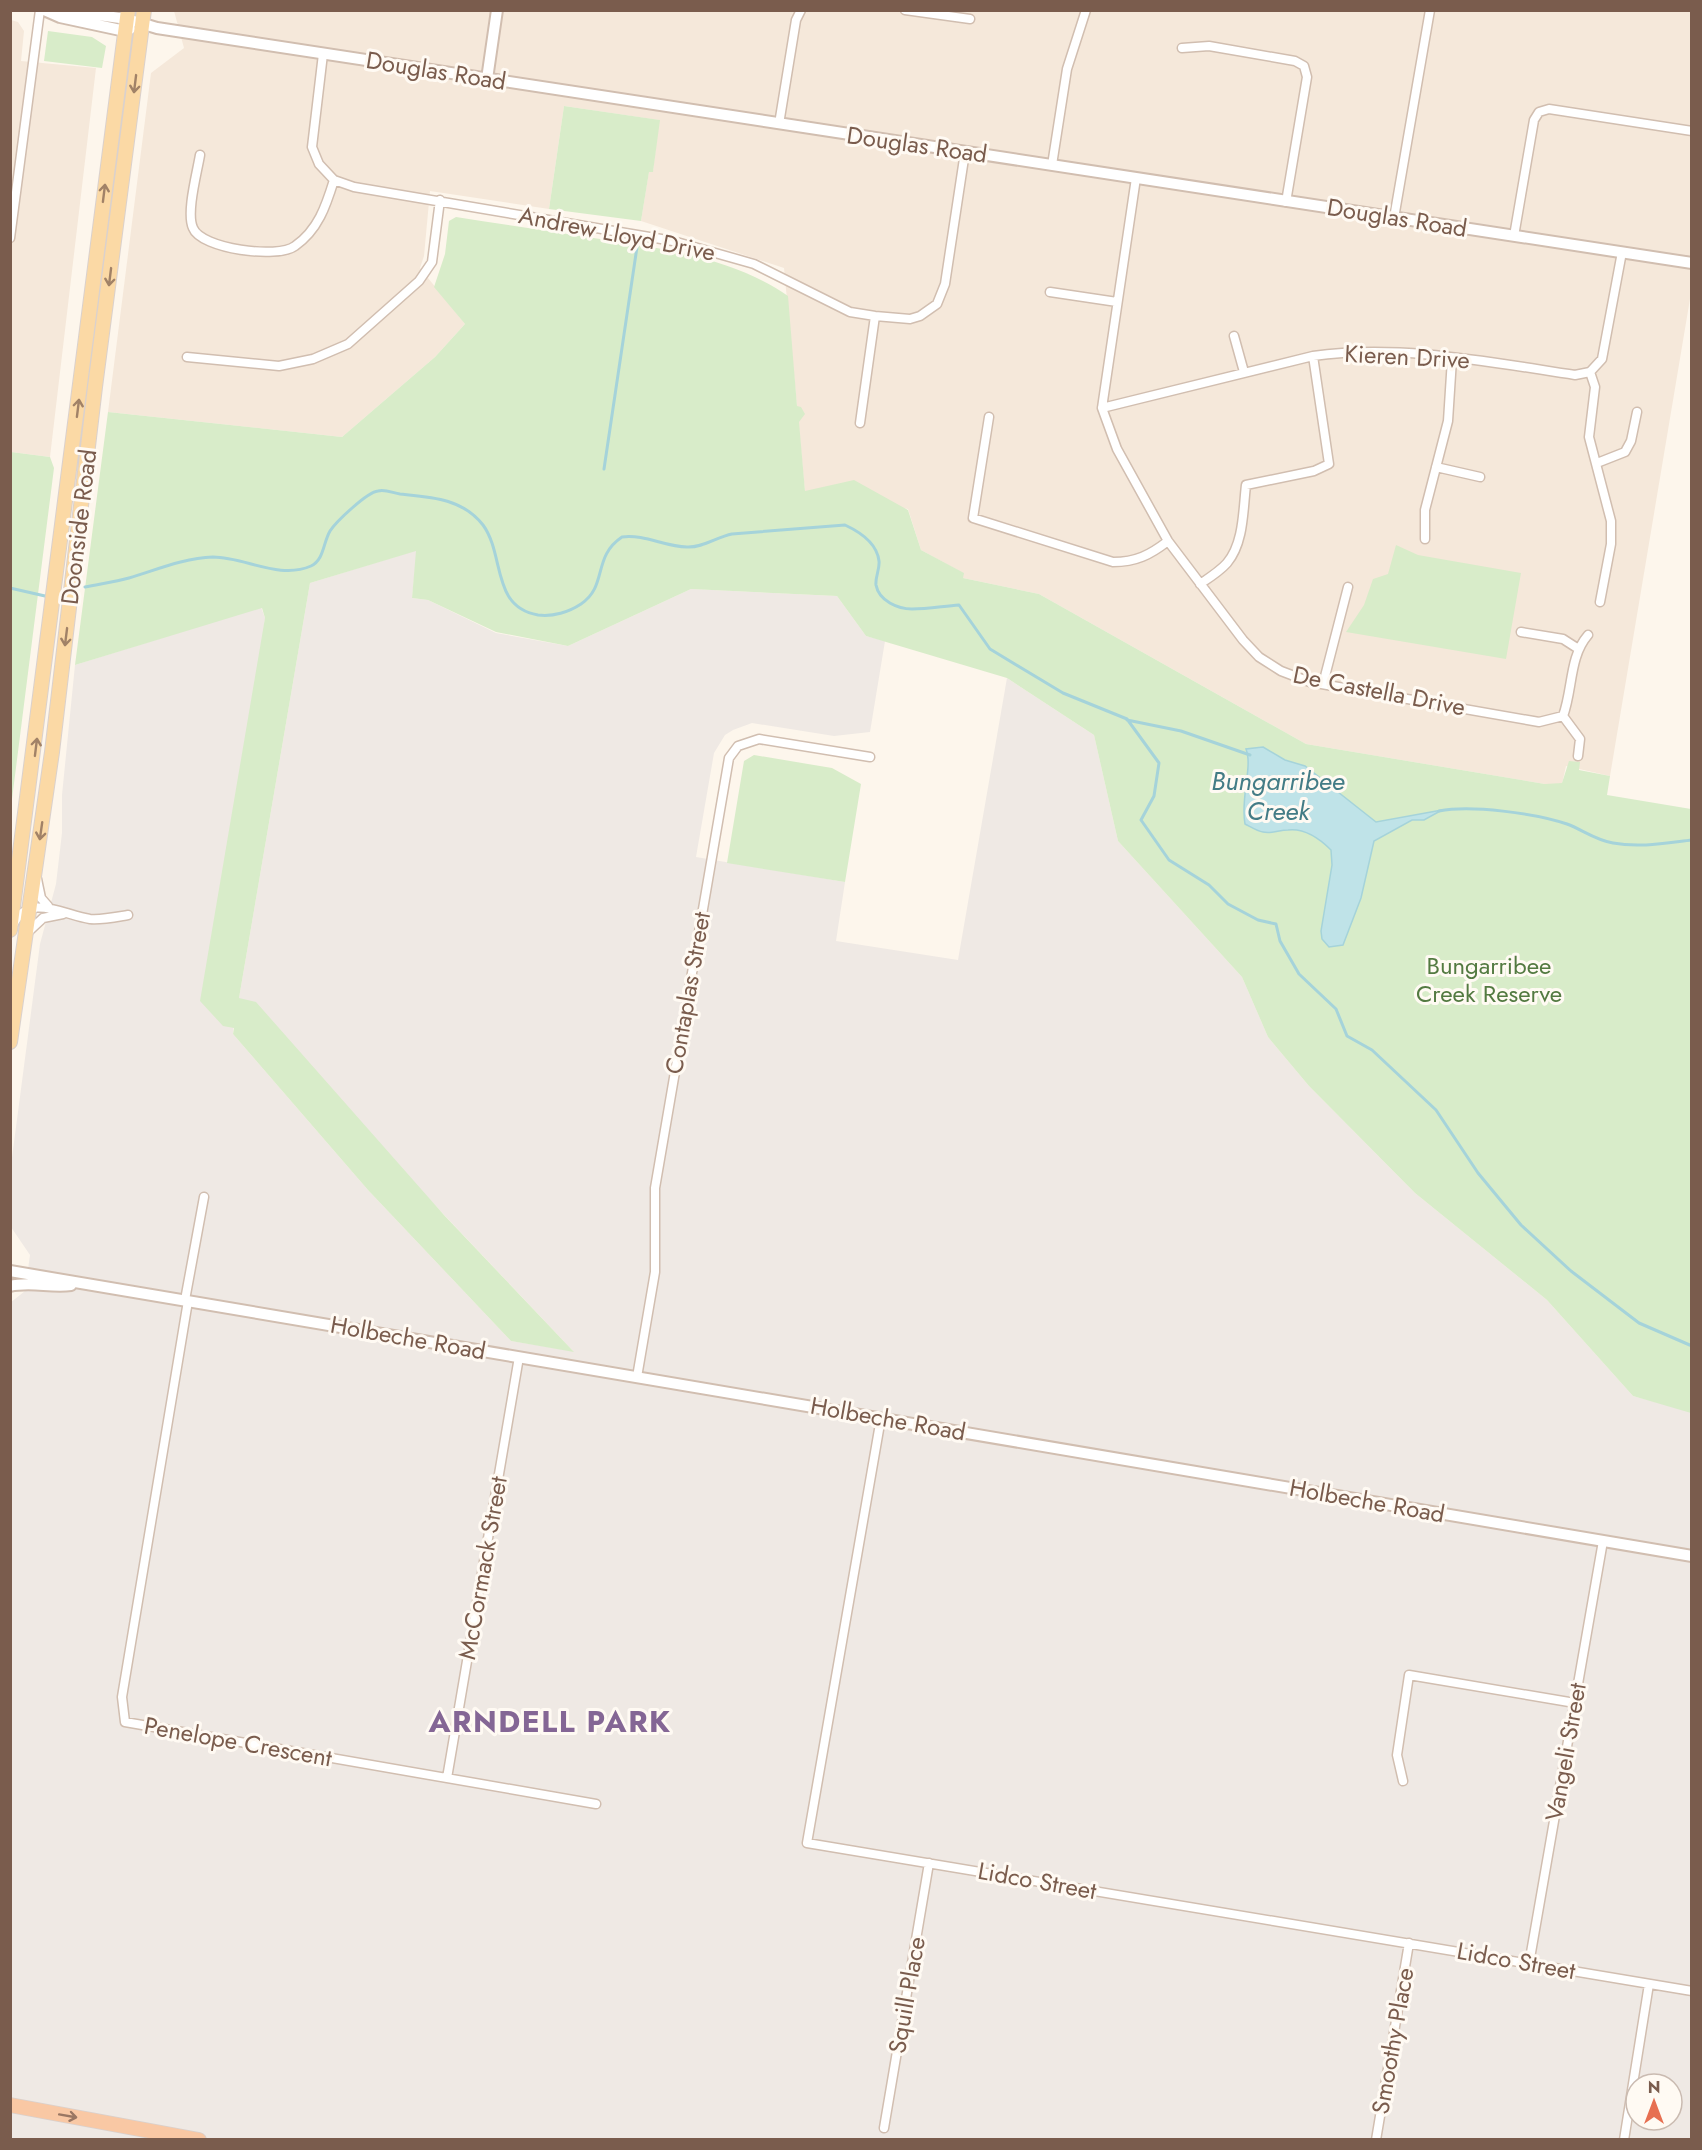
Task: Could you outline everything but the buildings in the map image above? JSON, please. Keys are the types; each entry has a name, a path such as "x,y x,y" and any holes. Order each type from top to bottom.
{"highway":[{"path":"10,2105 199,2139"}],"main road":[{"name":"Doonside Road","path":"10,1042 52,752 95,387 144,10"},
{"name":"Doonside Road","path":"11,929 127,20"}],"street":[{"path":"10,238 42,10 68,19 127,20"},
{"path":"63,10 127,20"},
{"path":"488,79 497,10"},
{"path":"778,124 796,20 801,10"},
{"path":"904,10 970,19"},
{"path":"1052,165 1067,69 1086,10"},
{"path":"1394,218 1430,10"},
{"name":"Douglas Road","path":"127,20 142,26 1692,263"},
{"path":"1182,48 1209,46 1295,60 1304,66 1306,77 1286,202"},
{"path":"200,155 190,220 195,233 202,240 267,253 283,252 295,247 324,213 334,180 319,164 312,147 323,54"},
{"path":"1514,236 1534,120 1539,112 1549,109 1692,131"},
{"name":"Andrew Lloyd Drive","path":"334,180 354,187 673,241 754,264 850,312 910,319 920,316 937,304 941,297 965,152"},
{"name":"De Castella Drive","path":"1136,178 1102,408 1117,449 1168,542 1242,640 1259,657 1289,675 1323,684 1539,722 1563,716"},
{"path":"187,357 279,366 313,359 348,344 419,281 432,262 440,201"},
{"path":"1600,602 1611,544 1611,521 1598,463 1589,436 1595,387 1590,372 1602,359 1622,252"},
{"path":"1050,292 1117,302"},
{"path":"860,423 875,316"},
{"path":"1234,336 1244,372"},
{"name":"Kieren Drive","path":"1102,408 1313,356 1362,351 1452,359 1575,375 1590,372"},
{"path":"1200,584 1226,564 1233,554 1240,535 1246,485 1314,471 1329,464 1313,356"},
{"path":"1425,539 1425,510 1448,421 1452,359"},
{"path":"1598,463 1625,452 1631,441 1636,412"},
{"path":"989,417 973,518 1113,562 1132,562 1168,542"},
{"path":"1436,467 1480,477"},
{"path":"1323,684 1348,587"},
{"path":"1521,632 1563,639 1577,648"},
{"path":"1578,756 1580,739 1563,716 1569,699 1577,648 1588,635"},
{"name":"Contaplas Street","path":"637,1377 656,1272 655,1188 729,758 738,746 759,739 870,757"},
{"path":"35,870 41,898 48,906 63,914 92,919 128,915"},
{"path":"11,929 16,918 29,910 48,906"},
{"path":"24,938 36,922 63,914"},
{"path":"187,1300 204,1197"},
{"name":"Holbeche Road","path":"10,1271 1692,1556"},
{"name":"Holbeche Road","path":"10,1286 23,1283 59,1287 84,1284"},
{"name":"Penelope Crescent","path":"187,1300 122,1697 125,1722 596,1804"},
{"name":"McCormack Street","path":"447,1778 519,1357"},
{"name":"Lidco Street","path":"880,1418 807,1843 1692,1991"},
{"name":"Vangeli Street","path":"1529,1964 1603,1541"},
{"path":"1403,1780 1397,1755 1409,1675 1575,1703"},
{"name":"Squill Place","path":"884,2128 929,1863"},
{"name":"Smoothy Place","path":"1376,2139 1409,1943"},
{"path":"1624,2139 1649,1984"}],"shaded area":[{"path":"174,11 1691,11 1691,293 1610,776 1566,766 1562,784 1545,784 1306,744 1039,594 963,578 963,573 921,550 908,509 805,492 784,268 641,221 649,171 653,171 659,120 564,106 549,209 430,191 424,256 420,268 465,324 435,357 342,437 108,412 151,73 184,48"},
{"path":"11,20 18,22 24,31 21,61 96,68 50,457 11,452"},
{"path":"417,550 412,598 428,600 496,633 568,646 691,589 837,596 866,636 885,641 870,732 834,736 752,723 725,735 714,753 696,857 845,882 836,941 958,960 1007,678 1094,735 1118,841 1242,977 1268,1037 1309,1086 1415,1193 1547,1300 1633,1396 1690,1411 1691,2139 11,2140 10,1303 25,1291 30,1255 11,1227 10,1173 40,944 56,884 75,665 261,607 265,618 233,1034 368,1190 511,1341 573,1351 239,998 310,583"}],"green space":[{"path":"48,31 92,37 106,46 102,68 44,61"},
{"path":"564,106 660,120 653,172 649,172 641,221 549,209"},
{"name":"Bungarribee Creek Reserve","path":"456,217 691,255 742,271 766,282 788,296 797,406 801,407 805,414 799,422 805,491 854,480 908,510 921,550 964,573 963,578 1039,594 1306,744 1545,784 1562,783 1569,761 1580,762 1579,770 1610,776 1607,795 1691,809 1691,1413 1633,1396 1547,1300 1415,1193 1309,1086 1268,1037 1242,977 1118,841 1094,735 1007,678 866,636 837,596 691,589 568,646 496,632 428,600 412,598 416,551 310,583 239,998 256,1002 444,1215 574,1352 511,1341 368,1190 233,1034 234,1028 223,1026 200,1001 265,618 262,608 75,665 108,412 342,437 435,357 465,324 434,287 445,254 449,221"},
{"path":"11,452 50,457 54,468 11,807"},
{"path":"1396,545 1418,555 1521,573 1506,659 1346,632 1364,605 1373,579 1388,574"},
{"path":"754,755 832,768 861,784 845,882 727,863 744,761"}],"water":[{"name":"Bungarribee Creek","path":"1263,747 1285,760 1305,766 1376,822 1442,810 1424,820 1412,820 1374,841 1361,898 1343,945 1329,947 1322,939 1321,931 1332,865 1331,850 1317,838 1300,831 1258,831 1245,824 1244,804 1248,765 1246,749"}],"waterway":[{"path":"604,469 637,247"},
{"name":"Bungarribee Creek","path":"85,587 124,579 181,562 213,557 274,569 299,570 311,566 318,560 330,531 338,521 367,496 381,491 445,500 475,516 490,537 506,591 513,602 523,610 538,615 555,615 566,612 589,597 595,589 607,553 622,537 639,537 693,547 732,534 845,525 862,535 875,549 879,564 876,585 885,600 901,608 912,609 959,605 990,649 1063,693 1127,719 1159,763 1154,796 1141,820 1169,860 1209,885 1228,904 1258,920 1276,924 1280,941 1299,974 1336,1009 1347,1036 1372,1050 1436,1110 1478,1173 1521,1225 1571,1271 1639,1323 1692,1346"},
{"name":"Bungarribee Creek","path":"10,588 45,596"},
{"path":"1127,720 1181,731 1250,755"},
{"path":"1439,811 1468,809 1538,816 1567,824 1600,840 1613,843 1633,845 1692,840"}],"district":[{"name":"ARNDELL PARK","path":"550,1722"}]}
